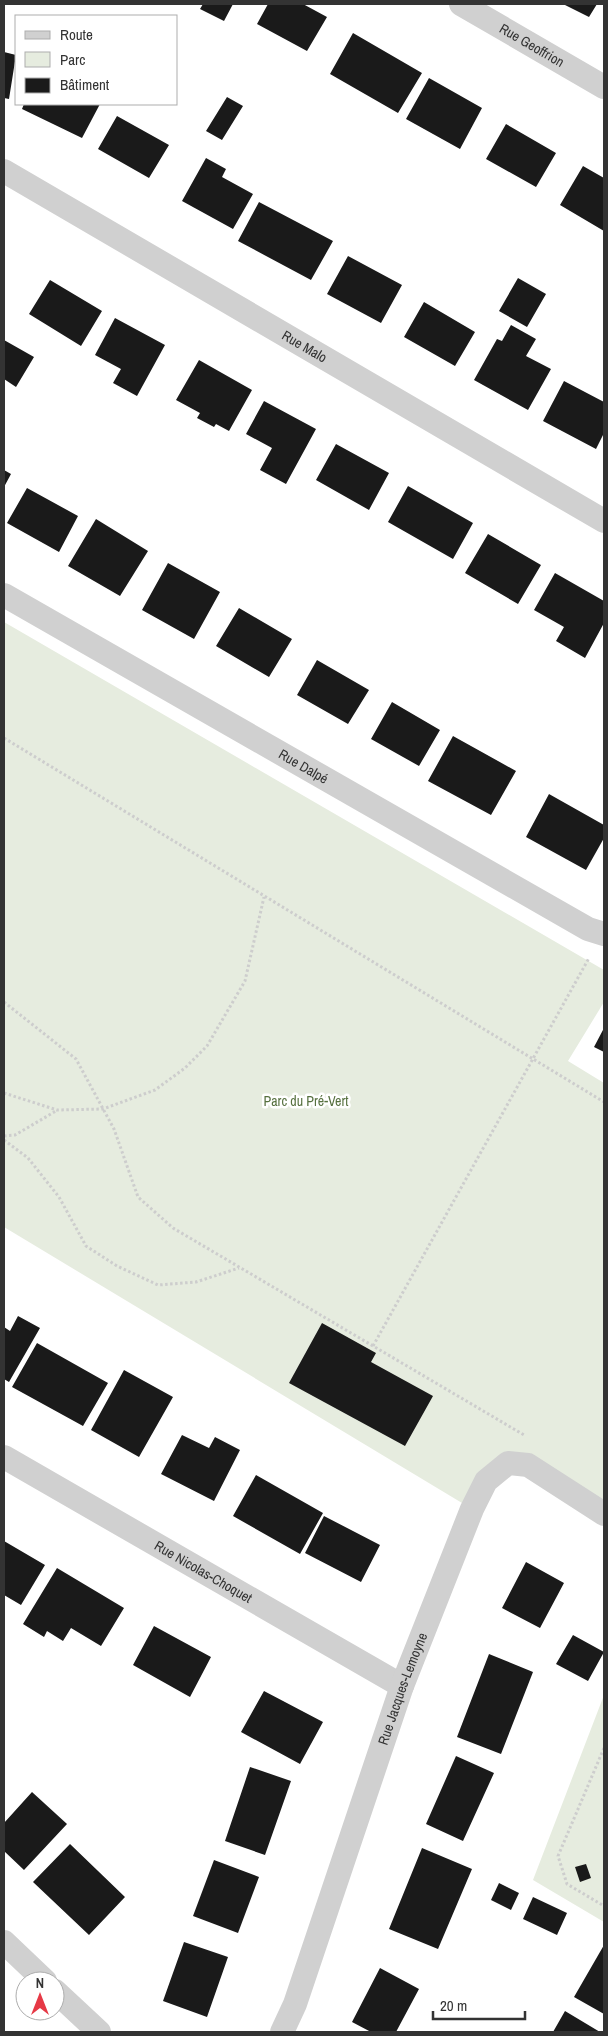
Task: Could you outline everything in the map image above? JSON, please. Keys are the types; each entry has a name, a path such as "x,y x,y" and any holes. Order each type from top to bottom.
{"street":[{"name":"Rue Geoffrion","path":"461,4 604,87"},
{"name":"Rue Malo","path":"4,171 604,521"},
{"name":"Rue Dalpé","path":"4,595 572,920 604,934"},
{"name":"Rue Nicolas-Choquet","path":"4,1457 402,1686"},
{"name":"Rue Jacques-Lemoyne","path":"282,2032 295,2004 402,1686 472,1509 486,1481 508,1463 528,1465 604,1514"},
{"path":"4,1942 34,1971"},
{"path":"65,2000 99,2032"}],"path":[{"path":"4,738 604,1102"},
{"path":"4,1093 57,1110 103,1109 155,1090 185,1068 208,1046 245,980 264,897"},
{"path":"373,1346 604,934"},
{"path":"4,1002 76,1059 114,1129 138,1197 173,1228 527,1437"},
{"path":"4,1136 15,1135 57,1110"},
{"path":"4,1140 28,1158 59,1197 86,1246 117,1266 158,1286 196,1282 240,1268"},
{"path":"604,1748 558,1856 567,1884 604,1906"}],"green space":[{"name":"Parc du Pré-Vert","path":"4,622 604,970 604,1002 568,1061 604,1083 604,1514 508,1463 472,1509 4,1227"},
{"path":"604,1695 604,1922 533,1880"}],"building":[{"path":"203,4 233,4 224,21 200,9"},
{"path":"268,4 303,4 327,17 307,51 257,24"},
{"path":"563,4 597,4 589,17"},
{"path":"353,33 422,73 398,113 330,74"},
{"path":"4,52 15,55 15,61 9,99 4,98"},
{"path":"429,78 482,108 460,149 406,119"},
{"path":"227,97 243,106 222,140 206,131"},
{"path":"24,105 99,105 82,138 22,109"},
{"path":"117,116 169,145 149,178 98,149"},
{"path":"506,124 556,153 536,187 486,159"},
{"path":"206,158 226,169 222,177 253,194 233,229 182,201"},
{"path":"583,166 604,178 604,231 560,205"},
{"path":"259,202 333,241 311,280 238,241"},
{"path":"348,256 402,285 381,323 327,294"},
{"path":"518,278 546,294 527,327 499,311"},
{"path":"50,280 102,311 81,346 29,314"},
{"path":"424,302 475,332 455,366 404,337"},
{"path":"115,318 165,345 137,396 113,383 121,369 95,355"},
{"path":"511,325 536,339 526,356 551,369 528,410 474,380 497,339 502,341"},
{"path":"4,340 34,357 16,387 4,379"},
{"path":"199,360 252,390 229,431 216,424 214,427 197,418 200,413 176,400"},
{"path":"564,381 604,402 604,433 596,449 543,421"},
{"path":"264,401 316,429 286,484 260,470 272,448 246,434"},
{"path":"336,444 389,473 369,510 316,480"},
{"path":"4,470 11,474 4,487"},
{"path":"408,486 473,523 453,559 388,522"},
{"path":"27,488 78,516 59,552 7,523"},
{"path":"96,519 148,551 120,596 68,566"},
{"path":"488,534 541,565 518,604 465,573"},
{"path":"168,563 220,592 194,639 142,610"},
{"path":"555,573 604,601 604,623 585,658 556,641 564,627 534,610"},
{"path":"239,608 292,639 269,677 216,646"},
{"path":"317,660 369,690 348,724 297,695"},
{"path":"392,702 440,730 419,766 371,739"},
{"path":"453,736 516,771 491,815 428,781"},
{"path":"549,794 604,825 604,838 586,870 526,837"},
{"path":"604,1028 604,1052 594,1047"},
{"path":"18,1316 40,1328 9,1382 4,1379 4,1327 10,1331"},
{"path":"322,1323 376,1353 371,1362 433,1396 405,1446 289,1383"},
{"path":"37,1343 108,1383 83,1426 12,1387"},
{"path":"124,1370 173,1397 139,1457 91,1430"},
{"path":"182,1435 209,1448 215,1437 240,1450 214,1501 161,1474"},
{"path":"256,1475 323,1513 300,1554 233,1516"},
{"path":"324,1516 380,1545 361,1582 305,1553"},
{"path":"4,1541 45,1565 21,1605 4,1595"},
{"path":"526,1562 564,1583 540,1628 502,1608"},
{"path":"57,1568 124,1608 101,1646 71,1628 63,1641 47,1631 44,1637 23,1624"},
{"path":"154,1626 211,1657 190,1697 133,1665"},
{"path":"573,1635 604,1652 588,1681 556,1664"},
{"path":"489,1654 533,1672 501,1754 457,1737"},
{"path":"264,1691 323,1722 300,1764 241,1732"},
{"path":"456,1756 494,1773 463,1841 426,1824"},
{"path":"250,1767 291,1781 265,1855 225,1841"},
{"path":"32,1792 67,1824 24,1870 4,1851 4,1823"},
{"path":"70,1844 125,1897 89,1935 33,1882"},
{"path":"422,1848 472,1869 438,1949 389,1929"},
{"path":"214,1860 259,1877 238,1933 193,1916"},
{"path":"586,1864 591,1878 580,1882 575,1867"},
{"path":"499,1883 519,1893 511,1910 491,1900"},
{"path":"533,1897 567,1913 557,1935 523,1919"},
{"path":"184,1942 228,1957 207,2017 163,2001"},
{"path":"604,1945 604,2014 574,1997"},
{"path":"380,1968 419,1989 396,2032 371,2032 352,2022"},
{"path":"565,2011 600,2032 553,2032"}]}
